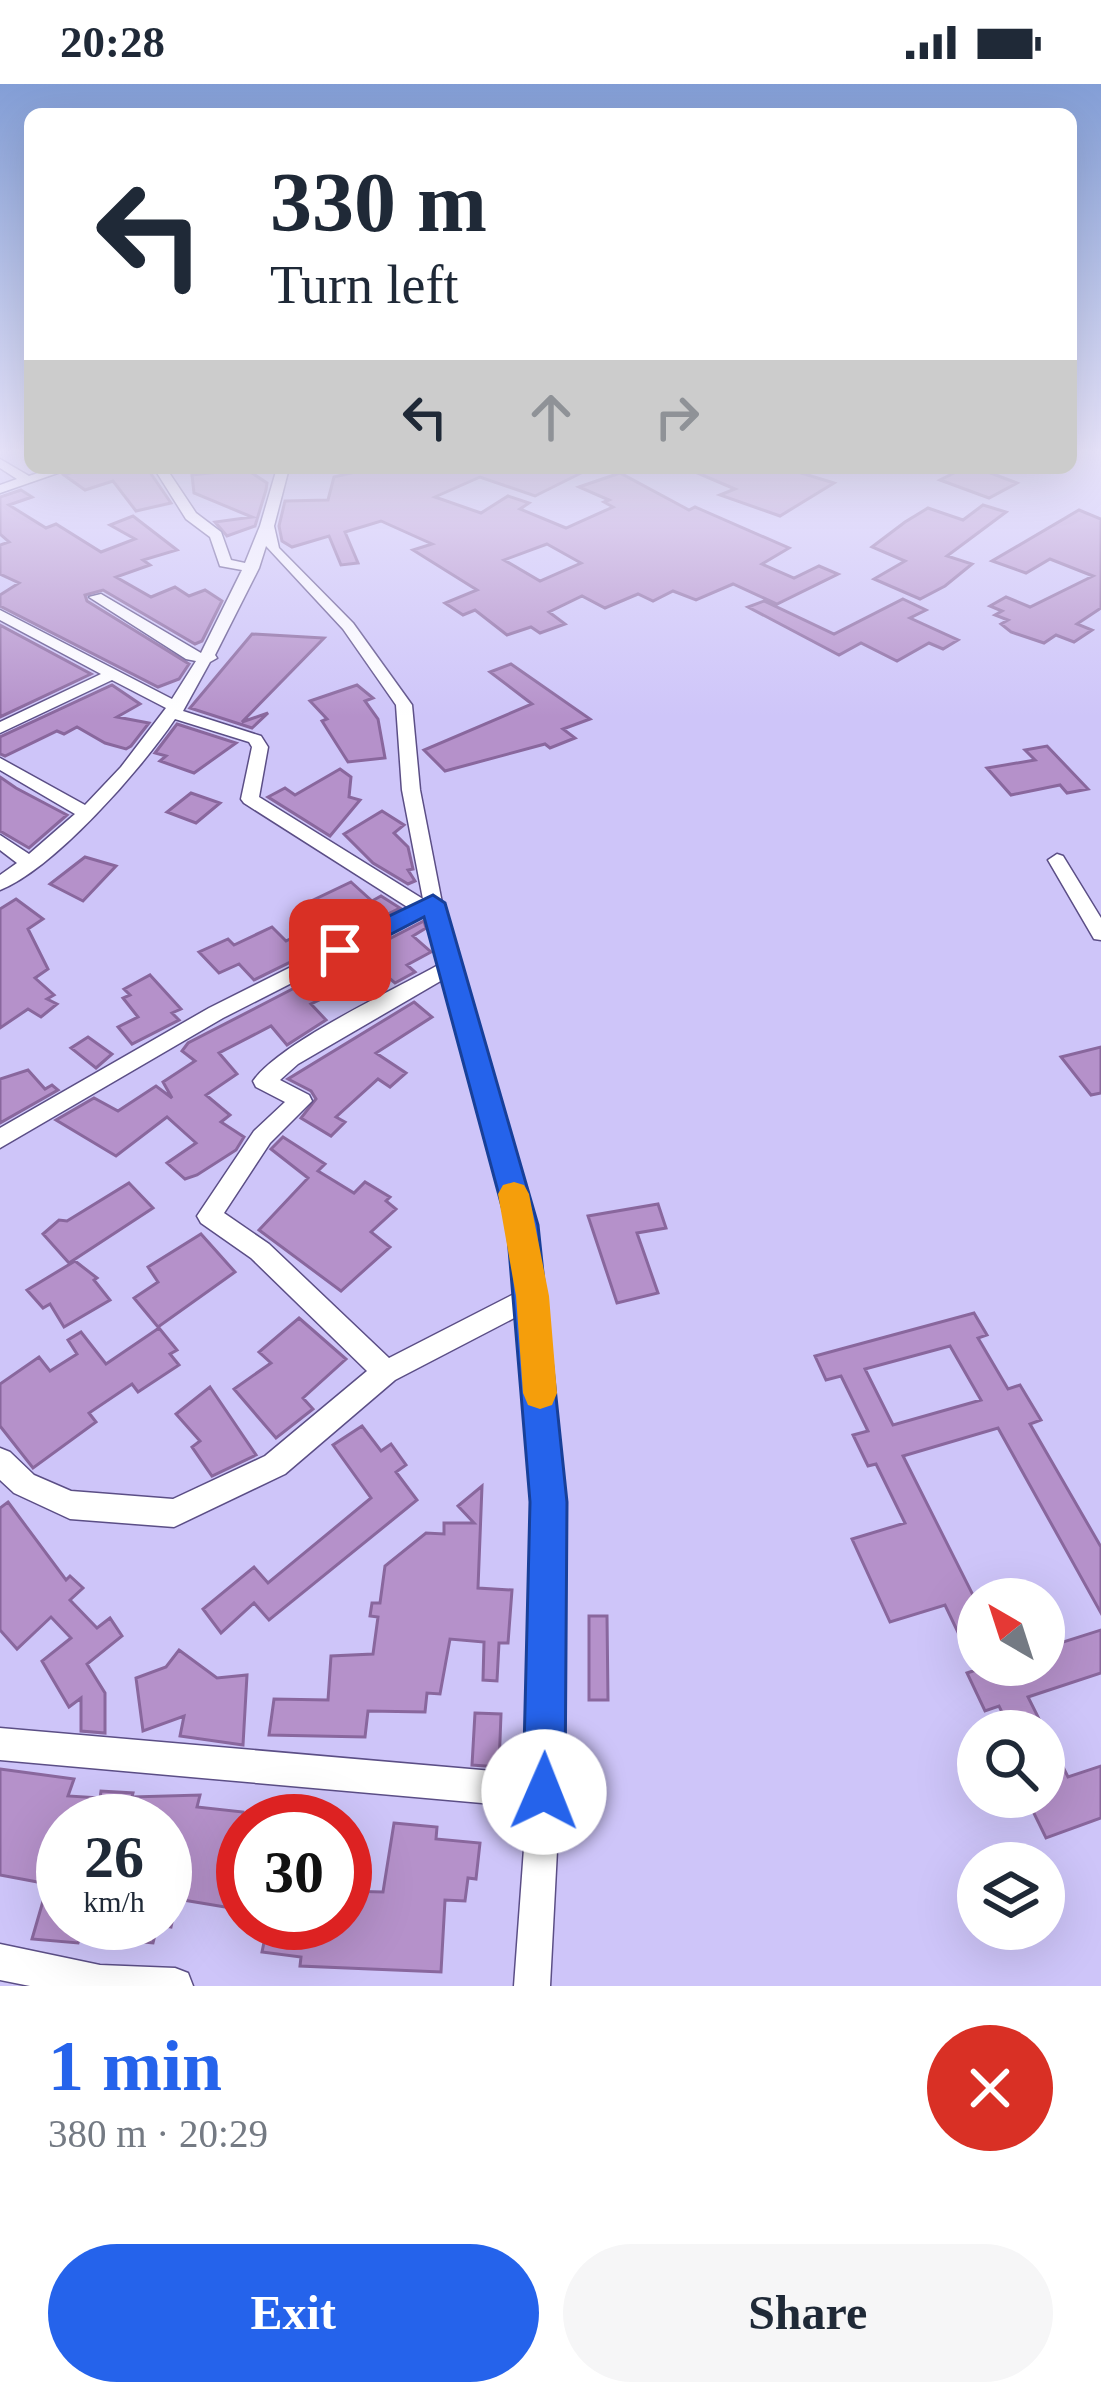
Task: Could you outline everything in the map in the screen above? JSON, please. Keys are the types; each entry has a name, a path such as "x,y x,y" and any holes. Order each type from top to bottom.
{"street":[{"path":"218,540 225,563 252,568"},
{"path":"0,884 30,865 85,813 175,711 208,658 262,540"},
{"path":"271,540 273,549 348,626 404,705 428,905 450,967 522,1225 549,1502 544,1792 532,1986"},
{"path":"96,597 191,656 208,658"},
{"path":"0,614 175,711 255,739 260,747 250,799 428,905"},
{"path":"0,728 112,674"},
{"path":"0,764 85,813"},
{"path":"0,841 30,865"},
{"path":"1057,860 1101,934"},
{"path":"0,1138 216,1013 428,905"},
{"path":"386,1372 260,1251 209,1216 262,1137 301,1101 264,1081 290,1058 450,967"},
{"path":"0,1461 24,1484 70,1505 174,1513 275,1466 386,1372 532,1296"},
{"path":"0,1744 544,1792"},
{"path":"0,1962 100,1983 175,1986"}],"building":[{"path":"81,540 101,552 133,540 164,540 177,550 143,560 150,565 116,577 151,597 175,587 189,596 205,590 222,601 202,641 195,644 103,590 85,595 87,601 189,664 179,679 158,687 0,606 0,595 19,583 0,574 0,545"},
{"path":"282,540 316,540 292,547"},
{"path":"331,540 348,540 358,563 341,565"},
{"path":"423,540 770,540 789,548 762,564 794,578 819,566 838,574 777,604 733,584 696,600 673,591 653,601 638,594 605,608 582,596 549,612 565,624 540,633 531,627 507,635 475,610 463,615 445,603 477,590 413,550 432,544","holes":["547,544 581,563 540,581 504,560"]},
{"path":"882,540 969,540 947,556 972,564 920,599 874,579 905,561 872,547"},
{"path":"1028,540 1101,540 1101,608 1077,624 1092,630 1074,642 1056,635 1044,643 1011,632 1001,624 1008,620 995,615 1002,611 990,606 1006,597 1030,607 1093,576 1050,559 1026,573 992,561"},
{"path":"903,599 926,610 910,618 958,640 943,649 929,643 897,661 861,643 839,655 748,607 764,601 834,634"},
{"path":"0,625 91,674 0,717"},
{"path":"252,634 324,638 242,722 268,713 252,728 190,708"},
{"path":"511,664 590,719 563,729 575,738 550,748 545,744 445,771 424,750 532,704 490,672"},
{"path":"112,685 140,704 117,717 149,723 131,746 105,743 77,727 0,754 0,737"},
{"path":"357,685 373,698 365,701 378,719 385,758 348,762 322,721 327,719 310,701"},
{"path":"177,724 236,743 194,773 160,761 166,756 155,753"},
{"path":"1047,746 1088,789 1067,793 1060,785 1011,795 987,768 1035,760 1025,750"},
{"path":"340,769 351,777 349,797 360,800 330,836 268,797 285,788 295,795"},
{"path":"0,777 67,815 29,848 0,831"},
{"path":"191,793 220,803 196,823 167,812"},
{"path":"382,811 404,825 394,833 408,847 413,869 408,870 415,881 408,884 373,863 344,834"},
{"path":"85,857 116,866 83,901 50,884"},
{"path":"351,882 372,901 381,896 400,908 254,980 239,964 219,973 199,952 228,939 234,945 272,927 286,941 322,923 303,905"},
{"path":"16,899 43,919 28,929 48,969 35,978 54,995 47,999 57,1004 41,1017 28,1009 0,1028 0,909"},
{"path":"424,921 426,928 413,936 431,952 407,965 415,972 395,983 364,957 327,977 340,990 311,1004 326,1020 287,1045 271,1026 219,1053 237,1074 206,1095 230,1115 221,1122 244,1137 236,1150 197,1175 185,1179 167,1163 196,1143 167,1117 116,1156 56,1120 94,1098 118,1111 156,1086 172,1098 163,1082 195,1061 182,1051 188,1043"},
{"path":"150,975 181,1009 172,1013 179,1020 132,1044 118,1027 138,1017 123,998 130,995 124,989"},
{"path":"414,1002 432,1017 376,1053 406,1073 390,1087 378,1079 336,1117 345,1122 331,1136 301,1118 316,1099 311,1091 288,1079"},
{"path":"88,1037 112,1054 96,1068 71,1048"},
{"path":"1101,1047 1101,1093 1091,1095 1061,1057"},
{"path":"28,1070 45,1089 52,1085 58,1090 0,1123 0,1079"},
{"path":"283,1137 325,1164 318,1171 354,1193 365,1182 390,1197 386,1201 396,1209 371,1232 390,1247 341,1291 259,1230 308,1178 271,1149"},
{"path":"129,1183 153,1208 69,1263 43,1234 59,1220 67,1221"},
{"path":"658,1204 666,1228 637,1233 658,1293 617,1303 588,1216"},
{"path":"201,1234 235,1272 158,1327 134,1298 158,1282 148,1267"},
{"path":"75,1261 97,1278 94,1280 110,1300 64,1327 50,1304 43,1308 27,1290"},
{"path":"974,1313 987,1335 978,1338 1008,1389 1020,1385 1041,1420 1030,1424 1101,1547 1101,1613 998,1428 903,1456 964,1578 957,1578 957,1630 945,1605 890,1622 852,1539 905,1523 876,1464 868,1466 853,1435 868,1431 841,1376 826,1380 815,1356","holes":["950,1346 981,1400 893,1425 865,1369"]},
{"path":"299,1318 346,1359 303,1398 313,1409 276,1438 234,1389 271,1363 259,1352"},
{"path":"159,1328 177,1350 170,1354 179,1365 138,1392 132,1384 89,1413 96,1422 33,1468 0,1426 0,1384 39,1357 50,1371 77,1354 68,1340 81,1332 106,1364"},
{"path":"210,1387 256,1455 212,1476 192,1447 200,1441 176,1414"},
{"path":"362,1426 381,1451 391,1444 406,1465 396,1472 417,1500 269,1620 254,1603 221,1633 203,1609 254,1567 268,1583 371,1498 333,1445"},
{"path":"482,1486 478,1588 512,1590 508,1643 499,1643 497,1681 483,1680 484,1642 450,1639 440,1694 427,1693 425,1712 368,1711 365,1737 269,1735 274,1699 328,1700 331,1656 373,1654 378,1617 370,1616 372,1603 380,1603 385,1566 426,1533 444,1534 444,1523 474,1523 458,1506"},
{"path":"8,1502 66,1580 70,1576 83,1588 70,1600 97,1628 110,1618 122,1636 87,1664 105,1693 105,1733 81,1731 81,1698 69,1707 42,1661 71,1638 51,1617 17,1649 0,1630 0,1508"},
{"path":"589,1616 607,1616 608,1700 589,1700"},
{"path":"1101,1630 1101,1673 1065,1685 1065,1641"},
{"path":"179,1650 217,1678 247,1675 243,1745 180,1736 184,1716 143,1731 136,1678 166,1667"},
{"path":"973,1686 1061,1686 1028,1697 1034,1710 1001,1710 999,1706 985,1710"},
{"path":"475,1713 501,1714 499,1767 472,1765"},
{"path":"1101,1766 1101,1818 1046,1838 1036,1818 1065,1818 1065,1771 1068,1777"},
{"path":"0,1769 74,1779 69,1794 36,1794 36,1882 0,1875"},
{"path":"192,1795 200,1795 197,1807 216,1809 216,1906 192,1902"},
{"path":"394,1823 437,1827 436,1839 480,1843 476,1879 468,1878 465,1901 445,1900 441,1972 300,1966 301,1957 262,1952 372,1950 372,1892 383,1892"}],"slow traffic":[{"path":"514,1194 532,1296 540,1393"}],"route":[{"path":"340,950 433,903 522,1225 549,1502 544,1792"}]}
